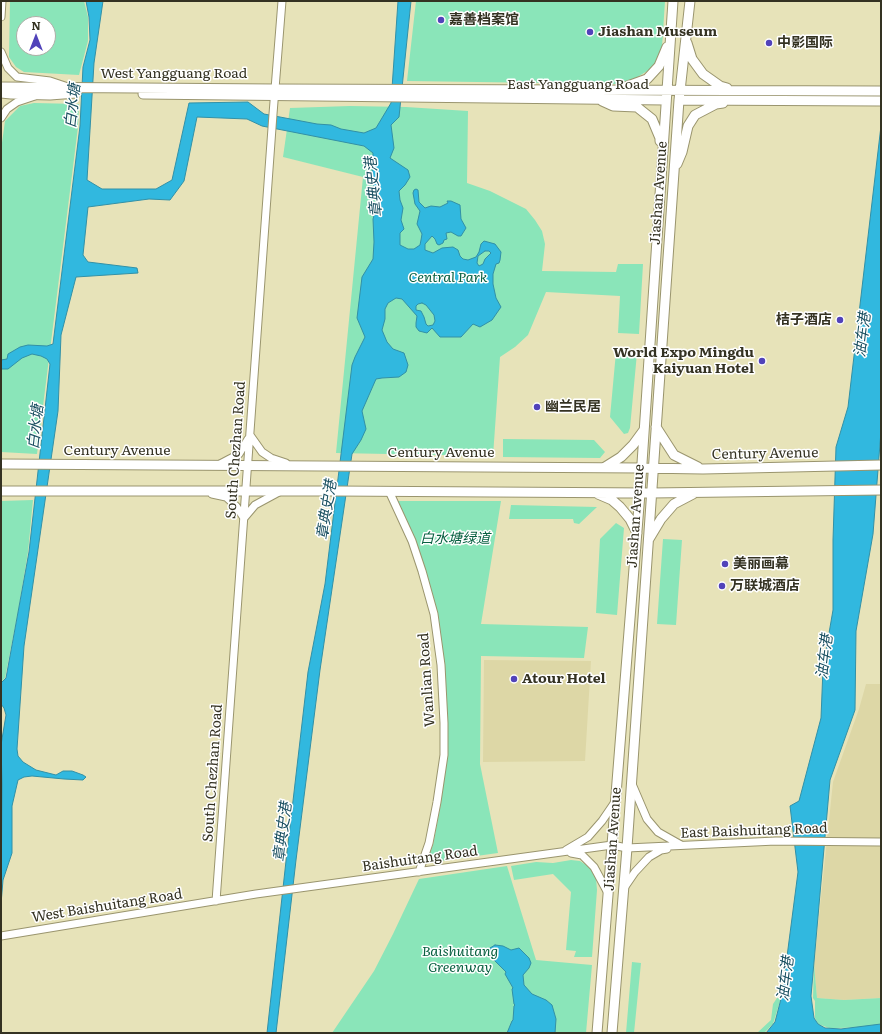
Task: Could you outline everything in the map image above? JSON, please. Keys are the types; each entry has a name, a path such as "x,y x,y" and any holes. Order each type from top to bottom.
{"main road":[{"name":"Jiashan Avenue","path":"598,1033 640,493 673,1"},
{"name":"Jiashan Avenue","path":"612,1033 632,783 674,171 690,1"},
{"path":"686,39 692,59 703,74 720,86 740,91"},
{"path":"615,90 631,86 647,79 659,66 670,41"},
{"name":"West Yangguang Road","path":"1,87 104,91 275,93"},
{"name":"West Yangguang Road","path":"1,92 38,95 71,90"},
{"name":"East Yangguang Road","path":"410,94 666,90 680,95 740,100 881,102"},
{"name":"East Yangguang Road","path":"680,95 740,91 881,91"},
{"name":"East Yangguang Road","path":"275,93 379,93 666,100"},
{"path":"597,99 613,106 637,107 652,119 660,138 659,152 662,157"},
{"path":"674,171 682,152 688,126 695,115 716,104 740,100"},
{"path":"656,427 674,455 703,469"},
{"path":"604,467 622,457 644,430"},
{"name":"Century Avenue","path":"1,464 354,467 604,467 653,469 881,465"},
{"path":"1,491 651,493 881,490"},
{"path":"593,492 612,500 620,507 630,519 637,533"},
{"path":"648,540 660,520 674,504 696,492"}],"street":[{"path":"1,17 2,1"},
{"name":"South Chezhan Road","path":"216,901 282,1"},
{"path":"1,52 8,68 17,77 50,81 71,90"},
{"path":"1,118 7,109 17,102 38,95"},
{"name":"East Yangguang Road","path":"666,100 680,95"},
{"path":"216,465 239,454 250,435 262,452 271,458 280,462 304,466"},
{"path":"192,491 226,497 236,506 244,518 255,505 272,495 283,491"},
{"name":"Wanlian Road","path":"389,491 412,541 422,571 434,614 441,665 444,755 429,843 419,872"},
{"path":"632,783 647,819 658,832 681,846"},
{"path":"562,852 588,837 602,821 616,801"},
{"name":"East Baishuitang Road","path":"627,848 776,841 881,842"},
{"name":"Baishuitang Road","path":"216,901 256,894 612,845 627,848"},
{"path":"624,888 635,872 649,857 660,850 681,846"},
{"path":"562,852 582,855 594,867 608,894"},
{"name":"West Baishuitang Road","path":"1,936 216,901"}],"shaded area":[{"path":"484,660 591,661 585,761 483,762"},
{"path":"866,684 881,684 881,998 844,1000 817,998 814,964 833,782 859,709"}],"green space":[{"path":"10,1 84,1 88,17 88,41 79,75 24,72 16,67 9,57"},
{"path":"416,1 665,1 662,47 659,58 652,68 631,81 617,84 407,81"},
{"path":"34,103 79,104 78,127 37,454 1,452 1,150 5,121 20,106"},
{"name":"Central Park","path":"350,106 406,107 468,111 467,183 490,191 526,209 542,231 545,244 542,271 616,272 618,264 643,264 639,334 618,333 620,296 546,292 528,335 515,347 500,357 493,456 336,453 363,177 283,157 290,108"},
{"path":"616,352 637,353 630,428 628,433 624,434 610,417"},
{"path":"503,439 594,440 605,452 600,458 503,457"},
{"path":"33,500 28,552 18,612 5,678 1,682 1,501"},
{"name":"白水塘绿道","path":"397,501 501,501 481,624 588,627 584,658 481,656 480,764 498,853 426,863 433,845 441,803 447,756 436,613"},
{"path":"511,505 597,507 579,524 574,523 573,519 509,519"},
{"path":"616,523 624,528 617,615 596,613 600,539"},
{"path":"663,539 682,540 676,625 657,624"},
{"path":"571,860 580,861 586,865 593,871 596,878 597,890 592,957 574,957 576,951 566,950 571,892 553,874 514,880 511,866 536,862 553,863"},
{"name":"Baishuitang Greenway","path":"507,866 536,960 592,965 586,1033 332,1033 374,971 419,879"},
{"path":"632,962 641,963 634,1033 626,1033"},
{"path":"814,964 817,998 844,1000 881,998 881,1024 864,1027 829,1028 818,1024 815,1018 815,1001 813,998"},
{"path":"777,998 781,998 773,1024 764,1033 757,1033 771,1020 773,1004"}],"water":[{"path":"86,1 103,1 94,63 87,180 102,189 156,189 172,180 189,103 248,102 264,114 317,124 331,125 341,129 364,133 376,128 391,103 398,1 411,1 399,117 391,125 394,148 390,158 408,170 410,177 399,191 403,208 401,220 404,229 400,233 400,245 408,249 414,249 420,245 422,234 417,224 420,211 415,204 413,193 416,189 418,190 419,202 425,208 431,206 440,207 448,203 447,201 460,205 461,219 466,228 461,236 451,232 446,233 447,239 439,245 432,236 425,244 425,250 433,253 442,248 453,247 458,250 463,259 468,260 476,257 481,244 484,241 495,244 501,252 499,263 496,264 493,274 493,284 496,298 501,307 492,320 480,327 473,324 461,337 440,337 432,328 427,333 419,331 416,327 417,316 402,299 396,298 388,303 385,309 385,319 382,330 387,342 393,349 404,353 408,365 406,372 399,377 376,379 362,411 366,429 352,454 320,670 276,1033 267,1033 308,672 325,584 352,365 365,337 357,318 362,277 373,259 373,219 378,201 372,179 373,153 364,146 262,126 247,119 197,117 184,181 170,200 149,199 88,207 83,255 88,262 137,268 138,273 76,277 61,335 58,411 24,646 17,749 18,756 23,762 36,770 56,775 63,771 72,771 86,777 83,780 32,776 24,777 18,780 12,806 12,853 3,880 1,904 1,745 6,715 1,704 1,683 6,678 29,552 50,364 47,359 32,354 22,358 8,369 1,369 1,360 7,359 8,354 20,347 28,345 47,346 53,344 80,126 83,67 90,40 89,17","holes":["485,251 489,251 491,253 485,259 483,264 479,266 477,263 478,256","422,303 426,305 434,315 435,321 433,325 428,326 421,311 416,310 416,306"]},
{"name":"油车港","path":"881,126 881,431 873,534 856,631 855,710 830,780 811,996 814,1018 818,1024 825,1028 841,1029 881,1024 881,1033 766,1033 775,1022 782,995 798,872 790,806 799,801 821,718 823,668 833,610 833,540 836,447 848,407"},
{"path":"495,945 503,946 511,950 519,948 529,958 531,963 523,975 524,985 532,994 546,1000 552,1005 556,1019 555,1033 507,1033 513,1020 515,1005 513,988 505,974 506,972 490,956 490,948"}],"place":[{"name":"嘉善档案馆","path":"441,20"},
{"name":"Jiashan Museum","path":"590,32"},
{"name":"中影国际","path":"769,43"},
{"name":"桔子酒店","path":"840,320"},
{"name":"World Expo Mingdu Kaiyuan Hotel","path":"762,361"},
{"name":"幽兰民居","path":"537,407"},
{"name":"美丽画幕","path":"725,564"},
{"name":"万联城酒店","path":"722,586"},
{"name":"Atour Hotel","path":"514,679"}],"water label":[{"name":"白水塘","path":"73,106"},
{"name":"章典史港","path":"374,187"},
{"name":"白水塘","path":"36,427"},
{"name":"章典史港","path":"327,510"},
{"name":"章典史港","path":"283,832"}]}
